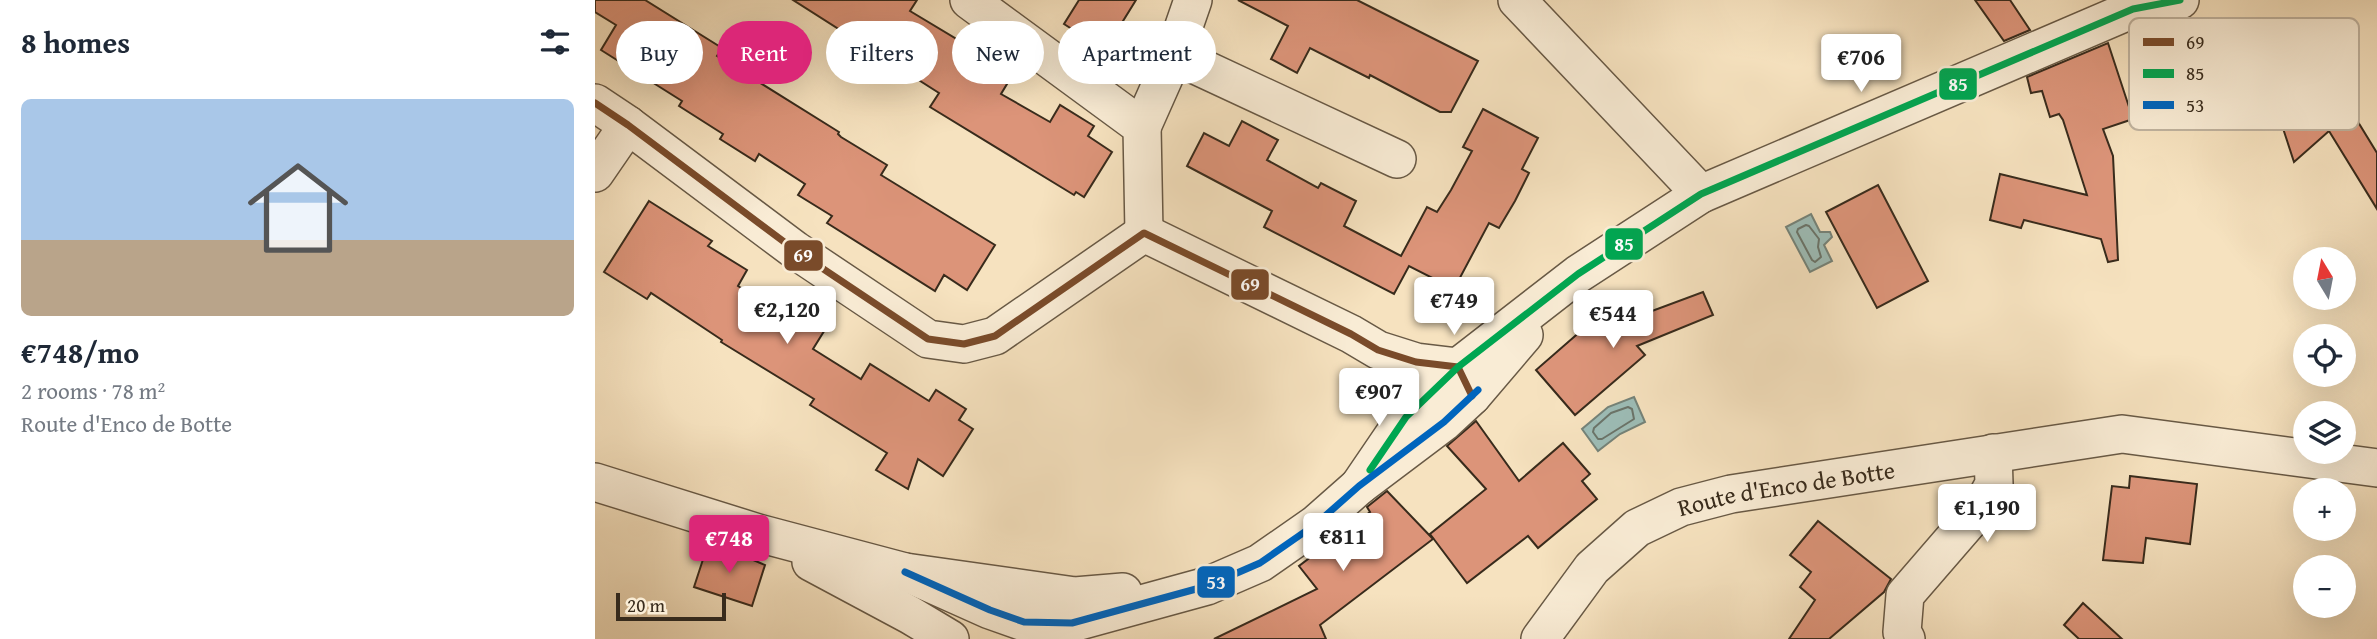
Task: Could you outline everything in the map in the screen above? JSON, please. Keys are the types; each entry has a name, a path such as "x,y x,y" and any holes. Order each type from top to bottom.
{"street":[{"path":"969,0 1142,127"},
{"path":"1186,21 1193,0"},
{"path":"1517,0 1701,194"},
{"path":"1359,486 1406,417 1465,381 1578,274 1701,194 2133,9 2181,0"},
{"path":"1216,75 1397,159"},
{"path":"1144,233 1142,127 1161,84"},
{"path":"595,103 795,250 928,340 964,344 995,336 1144,233"},
{"path":"595,173 628,125"},
{"path":"1144,233 1339,328 1378,350 1465,381"},
{"path":"1378,350 1397,382 1406,417"},
{"path":"905,572 990,610 1024,622 1084,631 1207,586 1260,563 1316,524 1359,486 1444,422 1465,381"},
{"path":"1406,417 1444,422"},
{"name":"Route d'Enco de Botte","path":"1540,639 1592,568 1637,528 1681,507 1731,494 2122,434 2377,468"},
{"path":"1906,639 1902,632 1905,595 1982,506 1994,484 1993,453"},
{"path":"595,482 758,533 905,572 1075,596 1207,586"},
{"path":"758,533 950,639"},
{"path":"1019,587 1084,631"}],"water":[{"path":"1811,214 1820,232 1830,232 1832,237 1824,245 1832,261 1810,272 1786,227"},
{"path":"1634,397 1645,422 1620,434 1598,451 1582,429 1608,407"}],"building":[{"path":"595,0 645,0 679,21 616,21 616,25 595,12"},
{"path":"793,0 917,0 910,11 927,21 826,21"},
{"path":"1079,0 1136,0 1123,21 1066,21"},
{"path":"1238,0 1357,0 1478,61 1451,112 1440,112 1370,75 1369,78 1310,48 1297,73 1271,59 1288,26"},
{"path":"1975,0 2010,0 2030,30 2004,41"},
{"path":"616,25 616,59 601,50"},
{"path":"938,28 952,36 952,84 1007,84 1001,94 1050,122 1060,105 1094,126 1088,136 1112,152 1084,197 1076,192 1074,195 930,107 939,93 925,84 938,84"},
{"path":"703,36 717,45 717,84 762,84 887,165 881,175 995,245 967,290 944,275 935,291 827,223 832,216 798,195 805,184 759,154 755,161 720,139 723,134 679,106 682,101 655,84 703,84"},
{"path":"2108,43 2129,107 2129,120 2103,129 2113,156 2118,260 2108,262 2101,239 2024,220 2021,228 1990,220 2000,174 2087,195 2063,120 2059,114 2050,117 2042,91 2031,93 2027,77"},
{"path":"1483,109 1538,138 1522,169 1529,173 1515,201 1499,228 1489,223 1454,289 1409,266 1394,294 1264,227 1272,211 1187,166 1204,133 1229,146 1242,121 1278,140 1267,160 1318,188 1321,183 1356,201 1344,226 1401,256 1427,207 1437,212 1451,190 1472,151 1463,147"},
{"path":"2359,124 2377,153 2377,209 2329,131 2294,162 2284,130 2359,130"},
{"path":"1878,185 1928,281 1877,308 1826,212"},
{"path":"649,201 712,241 708,246 747,270 738,286 785,316 791,307 826,328 813,349 861,379 870,364 929,401 936,390 966,409 959,420 973,429 943,476 918,459 908,489 876,470 887,453 810,405 814,399 721,342 722,340 651,293 647,299 604,272"},
{"path":"1703,292 1713,315 1637,346 1645,355 1575,415 1536,370 1605,310 1617,324"},
{"path":"1476,421 1519,481 1563,443 1590,474 1582,481 1597,499 1538,548 1528,536 1467,583 1430,534 1486,489 1447,446"},
{"path":"2130,476 2197,484 2190,544 2146,538 2143,563 2103,560 2112,486 2129,488"},
{"path":"1387,491 1433,539 1320,625 1326,639 1214,639 1317,589 1299,566 1370,512 1367,507"},
{"path":"1818,521 1891,579 1884,592 1829,639 1789,639 1815,600 1800,587 1811,572 1790,555"},
{"path":"709,541 765,565 752,606 694,587"},
{"path":"2083,603 2122,639 2079,639 2064,625"}],"transit line":[{"name":"85","path":"1370,470 1406,417 1458,367 1578,274 1701,194 2133,9 2180,0"},
{"name":"69","path":"595,103 795,250 928,339 964,344 995,336 1144,233 1351,334 1378,350 1416,362 1458,367 1472,396"},
{"name":"53","path":"905,572 990,610 1024,622 1072,623 1207,586 1260,563 1316,524 1359,486 1444,422 1478,390"}]}
